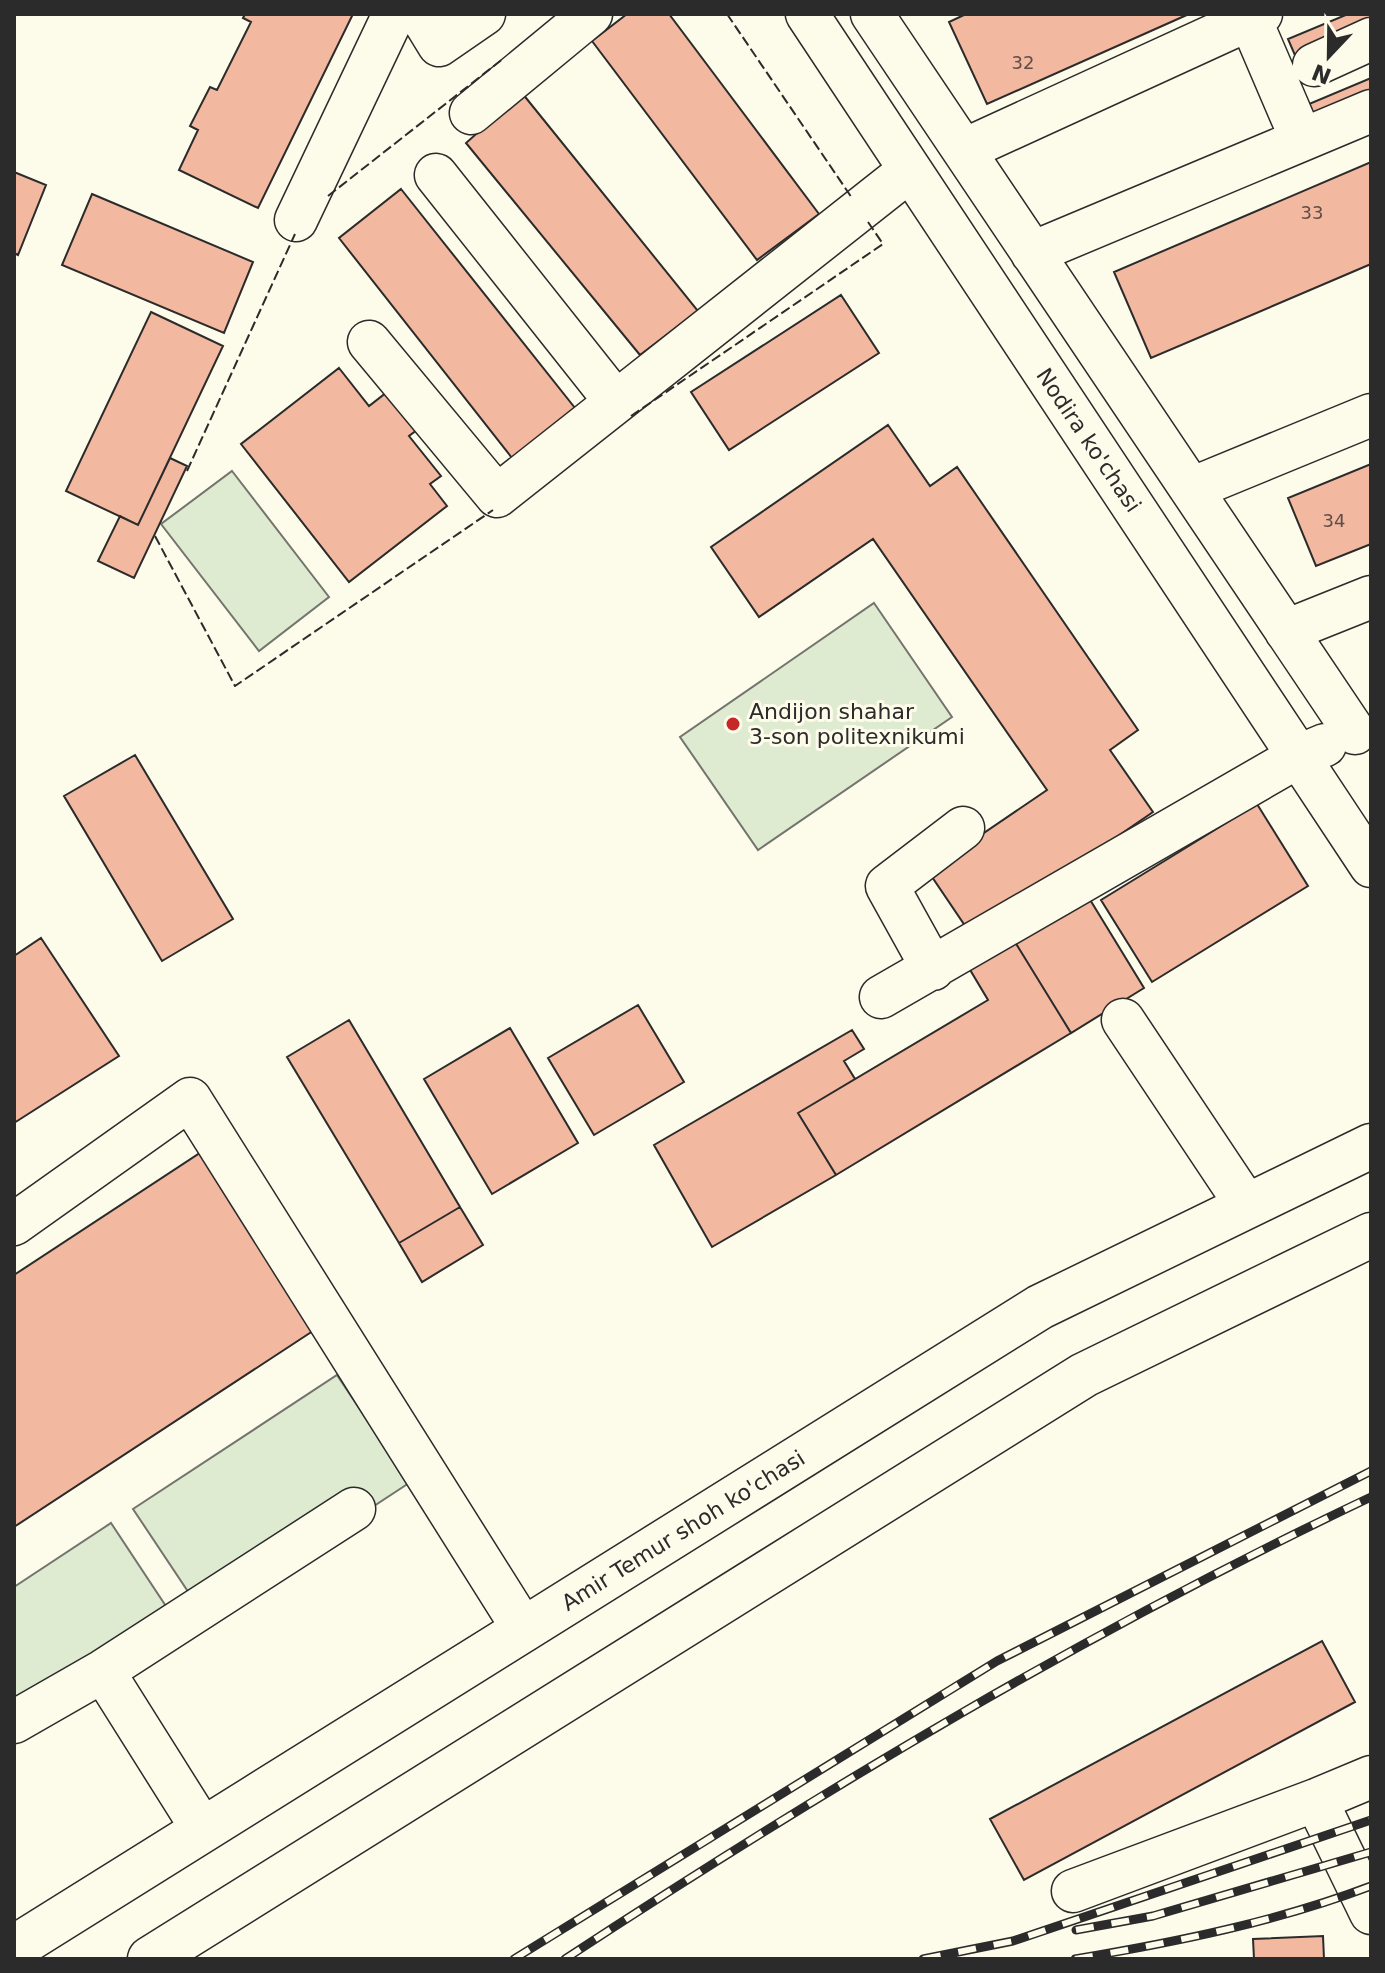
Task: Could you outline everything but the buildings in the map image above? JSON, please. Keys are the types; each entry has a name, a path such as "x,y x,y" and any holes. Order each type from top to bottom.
{"main road":[{"name":"Amir Temur shoh ko'chasi","path":"14,1948 1040,1307 1371,1146"},
{"path":"150,1959 1084,1375 1371,1235"}],"street":[{"path":"296,220 394,14"},
{"path":"420,14 439,45 484,14"},
{"path":"471,113 591,14"},
{"name":"Nodira ko'chasi","path":"807,14 1301,755 1371,866"},
{"path":"872,14 1286,631 1363,730 1301,755 881,997"},
{"path":"964,150 1255,17 1301,138"},
{"path":"1314,65 1371,39"},
{"path":"1032,253 1371,111"},
{"path":"369,342 497,496 910,170"},
{"path":"436,175 616,402"},
{"path":"1191,489 1371,415"},
{"path":"1286,631 1371,597"},
{"path":"933,969 887,886 963,828"},
{"path":"1123,1020 1247,1206"},
{"path":"14,1224 190,1099 524,1630"},
{"path":"14,1722 103,1671 354,1509"},
{"path":"103,1671 203,1830"},
{"path":"1073,1891 1371,1777"},
{"path":"1316,1800 1371,1913"}],"green space":[{"path":"232,471 329,597 259,651 161,524"},
{"path":"874,603 952,717 758,850 680,737"},
{"path":"337,1375 409,1483 205,1617 133,1509"},
{"path":"111,1523 183,1632 14,1743 14,1587"}],"railway":[{"path":"514,1959 997,1661 1371,1471"},
{"path":"565,1959 761,1834 960,1714 1163,1601 1371,1497"},
{"path":"923,1959 1013,1941 1371,1820"},
{"path":"1076,1930 1153,1916 1371,1852"},
{"path":"1075,1959 1225,1930 1371,1886"}],"fence":[{"path":"727,14 852,198"},
{"path":"328,196 504,58"},
{"path":"631,416 883,244 868,222"},
{"path":"187,471 295,234"},
{"path":"155,536 235,686 493,510"}],"place":[{"name":"Andijon shahar 3-son politexnikumi","path":"733,724"}]}
